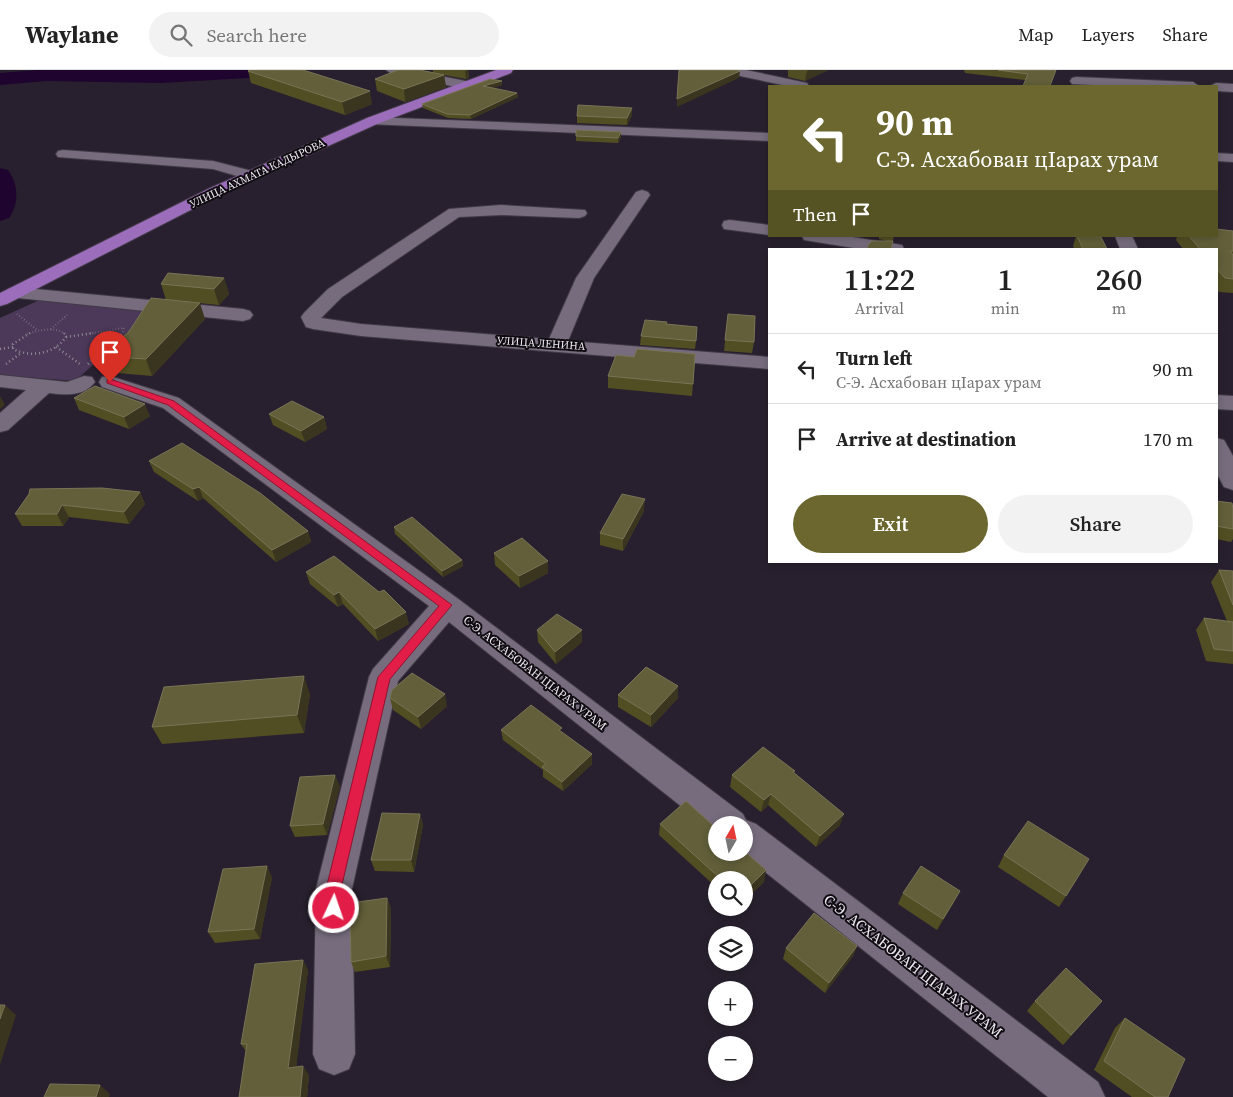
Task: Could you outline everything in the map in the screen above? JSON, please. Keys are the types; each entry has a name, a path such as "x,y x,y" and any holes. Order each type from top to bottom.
{"main road":[{"name":"УЛИЦА АХМАТА КАДЫРОВА","path":"7,299 214,192 251,175 372,121 507,70"}],"street":[{"path":"392,70 466,85"},
{"path":"730,70 798,85"},
{"path":"1075,79 1176,85"},
{"path":"1218,87 1233,88"},
{"path":"372,121 768,137"},
{"path":"63,154 213,165 251,175"},
{"path":"1218,157 1233,158"},
{"path":"558,344 585,278 642,195"},
{"name":"УЛИЦА ЛЕНИНА","path":"579,213 501,210 456,212 335,293 311,318 313,323 361,330 558,344 768,363"},
{"path":"730,225 768,230"},
{"path":"817,237 889,248"},
{"path":"7,299 109,301 243,315"},
{"path":"0,381 70,389 84,382"},
{"name":"С-Э. АСХАБОВАН ЦIАРАХ УРАМ","path":"110,382 171,403 447,605 719,816"},
{"path":"0,425 44,386"},
{"path":"1218,402 1233,403"},
{"path":"1218,449 1233,482"},
{"path":"334,1054 334,889 384,677 447,605"},
{"name":"С-Э. АСХАБОВАН ЦIАРАХ УРАМ","path":"753,842 1083,1097"}],"path":[{"path":"7,299 38,330"},
{"path":"0,349 13,347 21,352 40,352 56,347 66,337 124,328 123,334 85,367 56,347"},
{"path":"13,347 18,338 38,330 60,330 65,333 66,337"},
{"path":"0,369 21,352"}],"shaded area":[{"path":"46,297 152,308 132,330 75,381 0,375 0,318"}],"building":[{"path":"249,70 303,70 370,91 342,102"},
{"path":"398,70 420,70 444,75 404,89 375,79"},
{"path":"679,70 737,70 740,71 677,99"},
{"path":"998,70 1056,70 1050,85 1023,85 1028,74"},
{"path":"490,79 502,81 483,86 517,93 470,115 447,114 422,104"},
{"path":"578,105 632,108 627,118 577,116"},
{"path":"576,130 621,132 618,138 576,136"},
{"path":"1218,229 1233,231 1233,251 1230,251 1233,255 1233,279 1225,278 1218,270 1218,248 1199,248 1190,237 1218,237"},
{"path":"1077,237 1101,237 1106,248 1083,248"},
{"path":"872,241 893,241 891,248 868,248"},
{"path":"168,273 224,278 214,289 161,284"},
{"path":"151,298 200,303 146,359 99,356 128,333"},
{"path":"728,314 755,316 754,342 725,340"},
{"path":"645,320 697,327 696,341 641,336"},
{"path":"637,349 695,354 693,384 608,376 616,355 634,357"},
{"path":"95,386 145,404 124,417 74,398"},
{"path":"292,401 324,417 301,431 269,414"},
{"path":"182,443 260,493 308,531 272,550 199,487 193,489 149,461"},
{"path":"102,488 140,492 124,512 62,505 57,514 15,514 29,494 30,489"},
{"path":"622,494 645,499 623,539 600,533"},
{"path":"1218,501 1232,503 1233,529 1218,526"},
{"path":"412,517 462,560 442,571 394,527"},
{"path":"522,538 548,561 519,576 494,553"},
{"path":"334,556 379,592 384,590 406,612 375,629 339,592 334,595 306,572"},
{"path":"1219,570 1233,571 1233,605"},
{"path":"557,614 582,630 555,652 537,630"},
{"path":"1204,618 1233,622 1233,651 1214,649"},
{"path":"646,667 678,686 651,715 618,695"},
{"path":"412,673 445,694 418,717 390,698 392,690"},
{"path":"304,676 297,715 152,727 164,687"},
{"path":"531,705 562,728 559,730 592,754 562,782 542,767 546,764 501,730"},
{"path":"763,747 795,771 793,772 844,814 820,836 771,794 764,800 732,775"},
{"path":"335,775 323,824 290,826 300,777"},
{"path":"686,801 708,821 708,861 753,861 753,859 766,870 753,883 753,871 712,871 660,824"},
{"path":"382,813 420,814 411,860 371,860"},
{"path":"1028,821 1089,859 1066,896 1004,855"},
{"path":"267,866 254,929 208,932 223,869"},
{"path":"921,866 960,891 943,919 903,893"},
{"path":"387,898 386,956 351,962 350,903"},
{"path":"814,913 857,946 829,983 786,948"},
{"path":"303,960 288,1068 303,1066 300,1097 239,1097 247,1044 241,1044 255,964"},
{"path":"1066,968 1102,1001 1071,1035 1035,1001"},
{"path":"0,1005 5,1005 0,1019"},
{"path":"1125,1018 1185,1059 1168,1097 1155,1097 1104,1061"},
{"path":"50,1084 100,1085 96,1097 44,1097"}],"waterway":[{"path":"0,79 46,75 161,77 280,70"},
{"path":"0,175 5,201 0,213"}],"route":[{"path":"110,382 171,403 447,605 384,677 334,889 334,908"}]}
